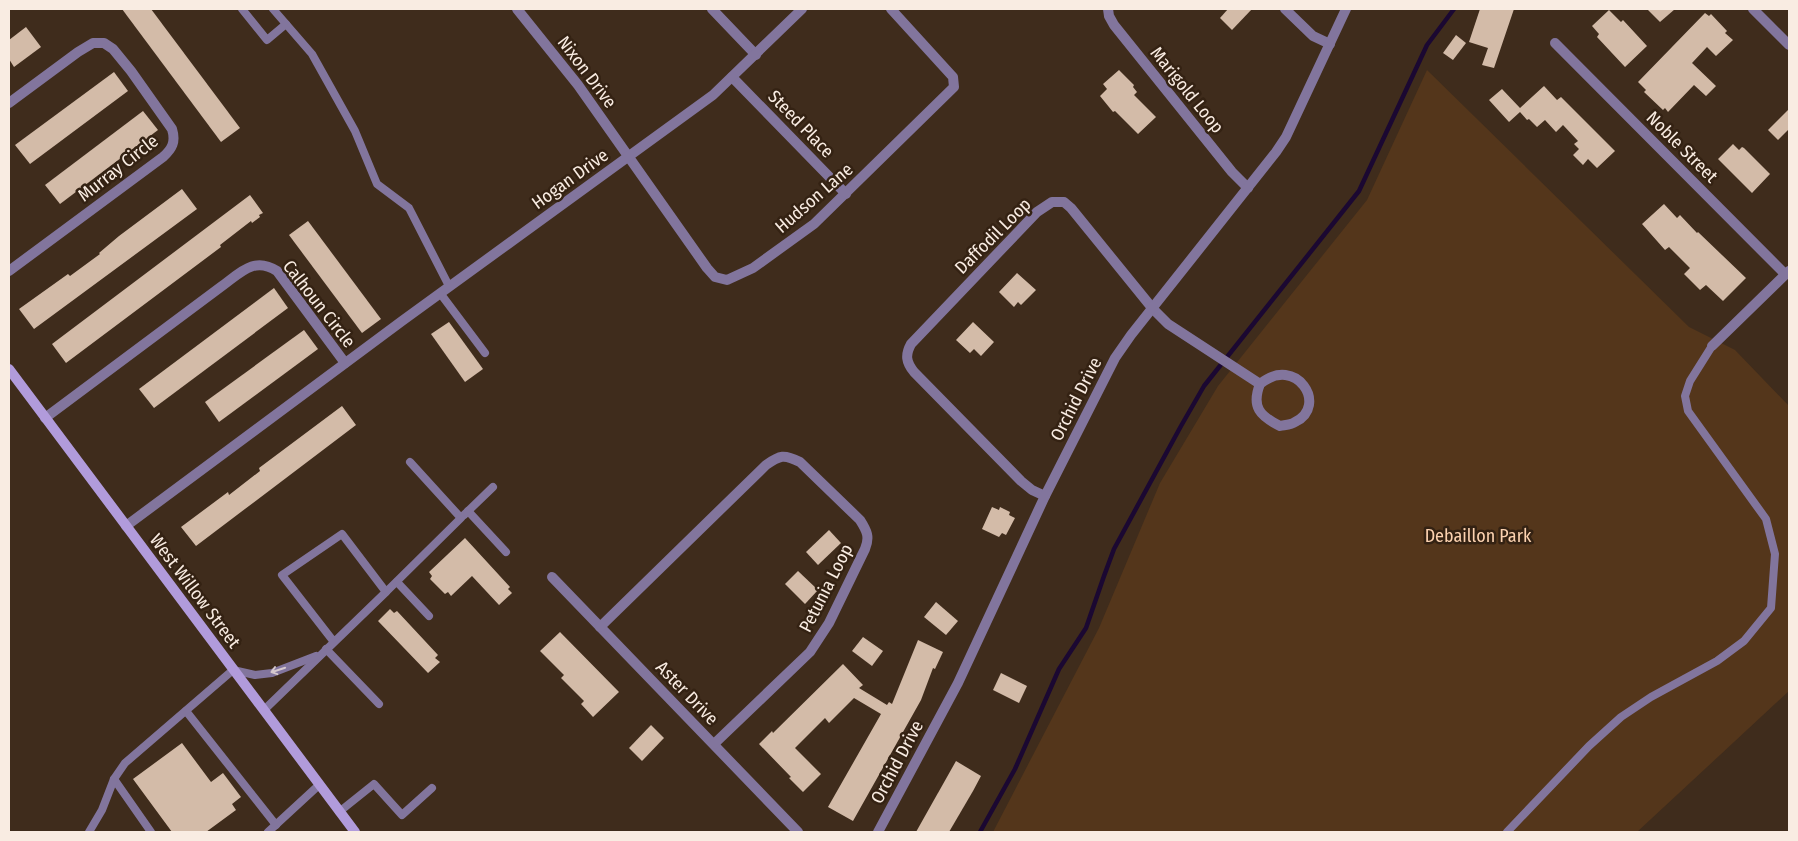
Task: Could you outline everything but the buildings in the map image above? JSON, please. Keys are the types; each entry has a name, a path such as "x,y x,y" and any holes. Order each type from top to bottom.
{"main road":[{"name":"West Willow Street","path":"9,370 355,832"}],"street":[{"name":"Nixon Drive","path":"517,9 578,85 629,156"},
{"path":"712,9 756,55"},
{"name":"Hogan Drive","path":"345,363 713,95 802,9"},
{"name":"Hudson Lane","path":"629,156 715,277 727,280 753,268 814,224 954,87 953,77 891,9"},
{"name":"Marigold Loop","path":"1108,9 1109,16 1114,25 1232,172 1248,188"},
{"path":"1285,9 1313,36 1330,44"},
{"name":"Orchid Drive","path":"878,832 958,683 1045,496 1115,358 1131,335 1264,170 1286,137 1346,9"},
{"path":"1753,9 1789,45"},
{"name":"Murray Circle","path":"9,103 78,52 93,43 104,43 113,49 131,71 172,130 174,141 173,146 163,157 9,271"},
{"name":"Noble Street","path":"1555,43 1787,272"},
{"name":"Steed Place","path":"732,77 846,194"},
{"name":"Daffodil Loop","path":"1045,496 1032,490 1021,481 908,366 906,359 911,344 1037,212 1052,202 1064,202 1071,208 1168,324 1260,384"},
{"name":"Calhoun Circle","path":"45,418 250,266 260,264 269,266 277,271 345,363 126,526"},
{"path":"1712,346 1787,272"},
{"path":"1277,374 1289,376 1302,382 1310,397 1307,412 1295,422 1280,426 1265,418 1257,407 1256,395 1260,384 1268,377 1277,374"},
{"name":"Petunia Loop","path":"600,627 774,458 789,456 800,462 860,520 866,530 868,541 829,623 815,645 803,661 714,744"},
{"name":"Aster Drive","path":"552,576 798,832"}],"lane":[{"path":"242,9 267,40 286,24"},
{"path":"273,9 312,54 356,131 377,184 409,208 449,286"},
{"path":"440,293 485,353"},
{"path":"1507,832 1589,746 1621,717 1652,697 1718,661 1744,642 1771,608 1775,554 1766,519 1688,412 1685,396 1690,381 1712,346"},
{"path":"410,462 461,518"},
{"path":"264,710 493,487"},
{"path":"468,511 506,552"},
{"path":"334,642 282,575 342,534 386,592"},
{"path":"397,582 429,616"},
{"path":"91,831 102,810 114,779 125,763 233,670 255,675 272,672 323,652"},
{"path":"323,652 379,704"},
{"path":"186,710 276,825"},
{"path":"114,779 151,832"},
{"path":"340,812 374,784 402,815 432,788"},
{"path":"268,832 319,785"}],"green space":[{"name":"Debaillon Park","path":"1427,70 1689,327 1735,350 1789,406 1789,691 1637,832 993,832 1099,628 1160,483 1218,386 1367,200"}],"waterway":[{"path":"980,832 1015,769 1059,669 1086,628 1114,549 1204,386 1359,191 1427,45 1454,9"}]}
